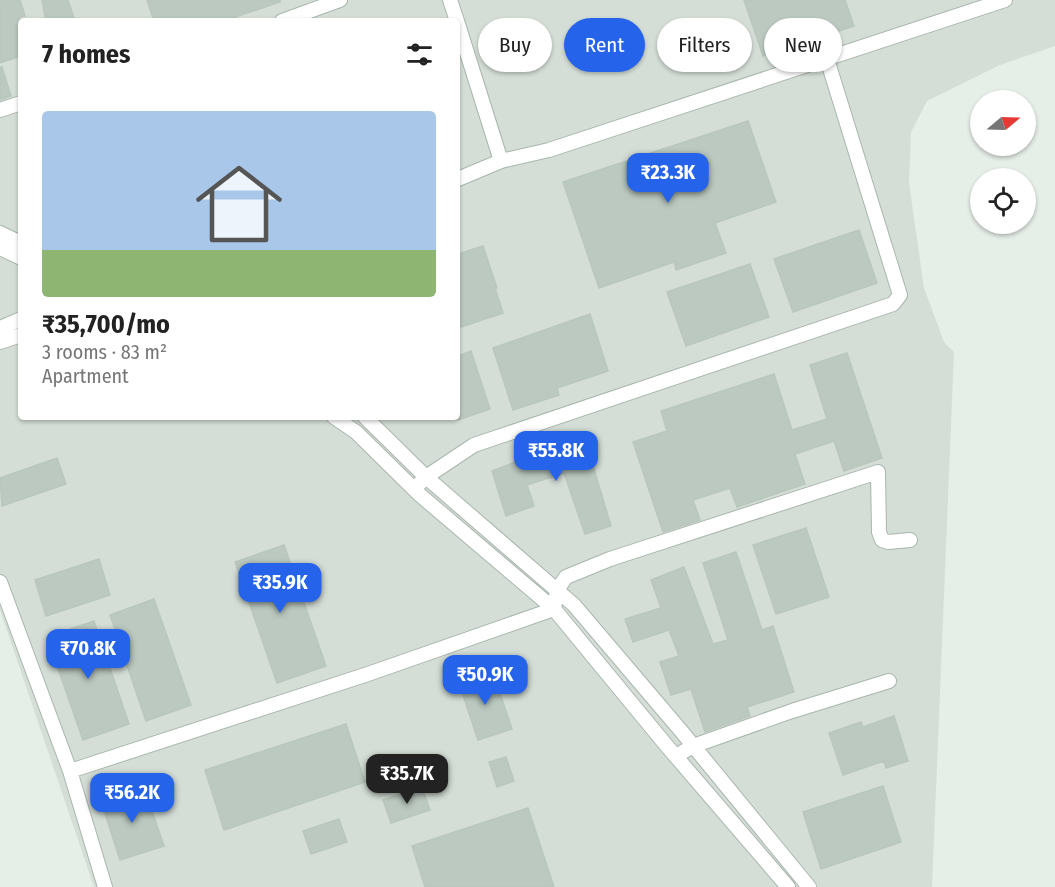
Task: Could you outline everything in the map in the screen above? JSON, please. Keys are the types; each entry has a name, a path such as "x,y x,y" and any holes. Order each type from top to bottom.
{"street":[{"path":"290,18 340,0"},
{"path":"450,0 456,18"},
{"path":"842,54 1005,0"},
{"path":"460,31 501,160"},
{"path":"460,178 501,160 549,150 787,72"},
{"path":"414,489 426,477 474,445 893,304 900,295 831,72"},
{"path":"0,110 18,104"},
{"path":"0,233 18,242"},
{"path":"0,248 18,257"},
{"path":"0,328 18,320"},
{"path":"0,342 18,336"},
{"path":"338,420 356,432 414,489 554,609 789,887"},
{"path":"367,420 426,477 574,605 809,887"},
{"path":"554,609 556,590 566,577 610,559 878,472 879,532 882,540 888,542 910,540"},
{"path":"0,582 70,771 105,887"},
{"path":"70,771 368,674 554,609"},
{"path":"676,756 693,746 792,711 889,681"}],"shaded area":[{"path":"0,0 1055,0 1055,46 1000,65 927,101 911,132 909,183 924,288 944,342 954,352 932,887 94,887 0,610"}],"building":[{"path":"0,0 20,0 25,16 18,18 18,57 0,63"},
{"path":"42,0 68,0 74,18 45,18"},
{"path":"147,0 280,0 280,2 235,18 153,18"},
{"path":"744,0 845,0 854,26 842,30 842,18 764,18 763,56"},
{"path":"0,67 2,67 11,96 0,100"},
{"path":"748,121 776,202 715,223 726,253 676,270 674,262 599,288 563,182"},
{"path":"859,230 877,283 793,312 774,259"},
{"path":"483,246 503,313 461,327 460,324 460,253"},
{"path":"750,264 769,317 686,346 667,292"},
{"path":"590,314 608,371 557,388 559,395 513,410 493,348"},
{"path":"471,351 490,409 460,419 460,355"},
{"path":"847,353 882,458 844,471 834,441 795,454 805,484 737,507 730,488 693,500 700,520 663,532 633,442 667,431 661,411 774,374 792,430 827,419 810,365"},
{"path":"584,436 611,526 585,534 564,473 527,485 534,506 506,516 492,471"},
{"path":"57,458 66,484 2,506 0,478"},
{"path":"806,528 829,597 776,614 753,545"},
{"path":"284,545 326,666 277,683 235,562"},
{"path":"736,552 762,630 773,626 794,692 747,707 750,716 705,732 691,689 671,695 660,662 679,656 669,630 633,642 625,619 661,608 651,580 684,567 713,644 728,640 703,563"},
{"path":"99,559 110,595 46,616 35,580"},
{"path":"154,599 191,705 146,721 110,615"},
{"path":"94,621 129,724 83,740 47,637"},
{"path":"493,672 512,729 478,740 459,683"},
{"path":"894,716 908,761 886,768 884,761 843,775 829,733 861,722 863,727"},
{"path":"346,724 365,782 224,830 205,770"},
{"path":"506,757 514,781 497,787 489,762"},
{"path":"883,786 901,842 821,869 803,812"},
{"path":"144,787 164,846 120,860 101,801"},
{"path":"422,787 430,810 391,823 383,800"},
{"path":"528,808 554,887 425,887 412,846"},
{"path":"339,819 347,842 311,854 303,831"}]}
